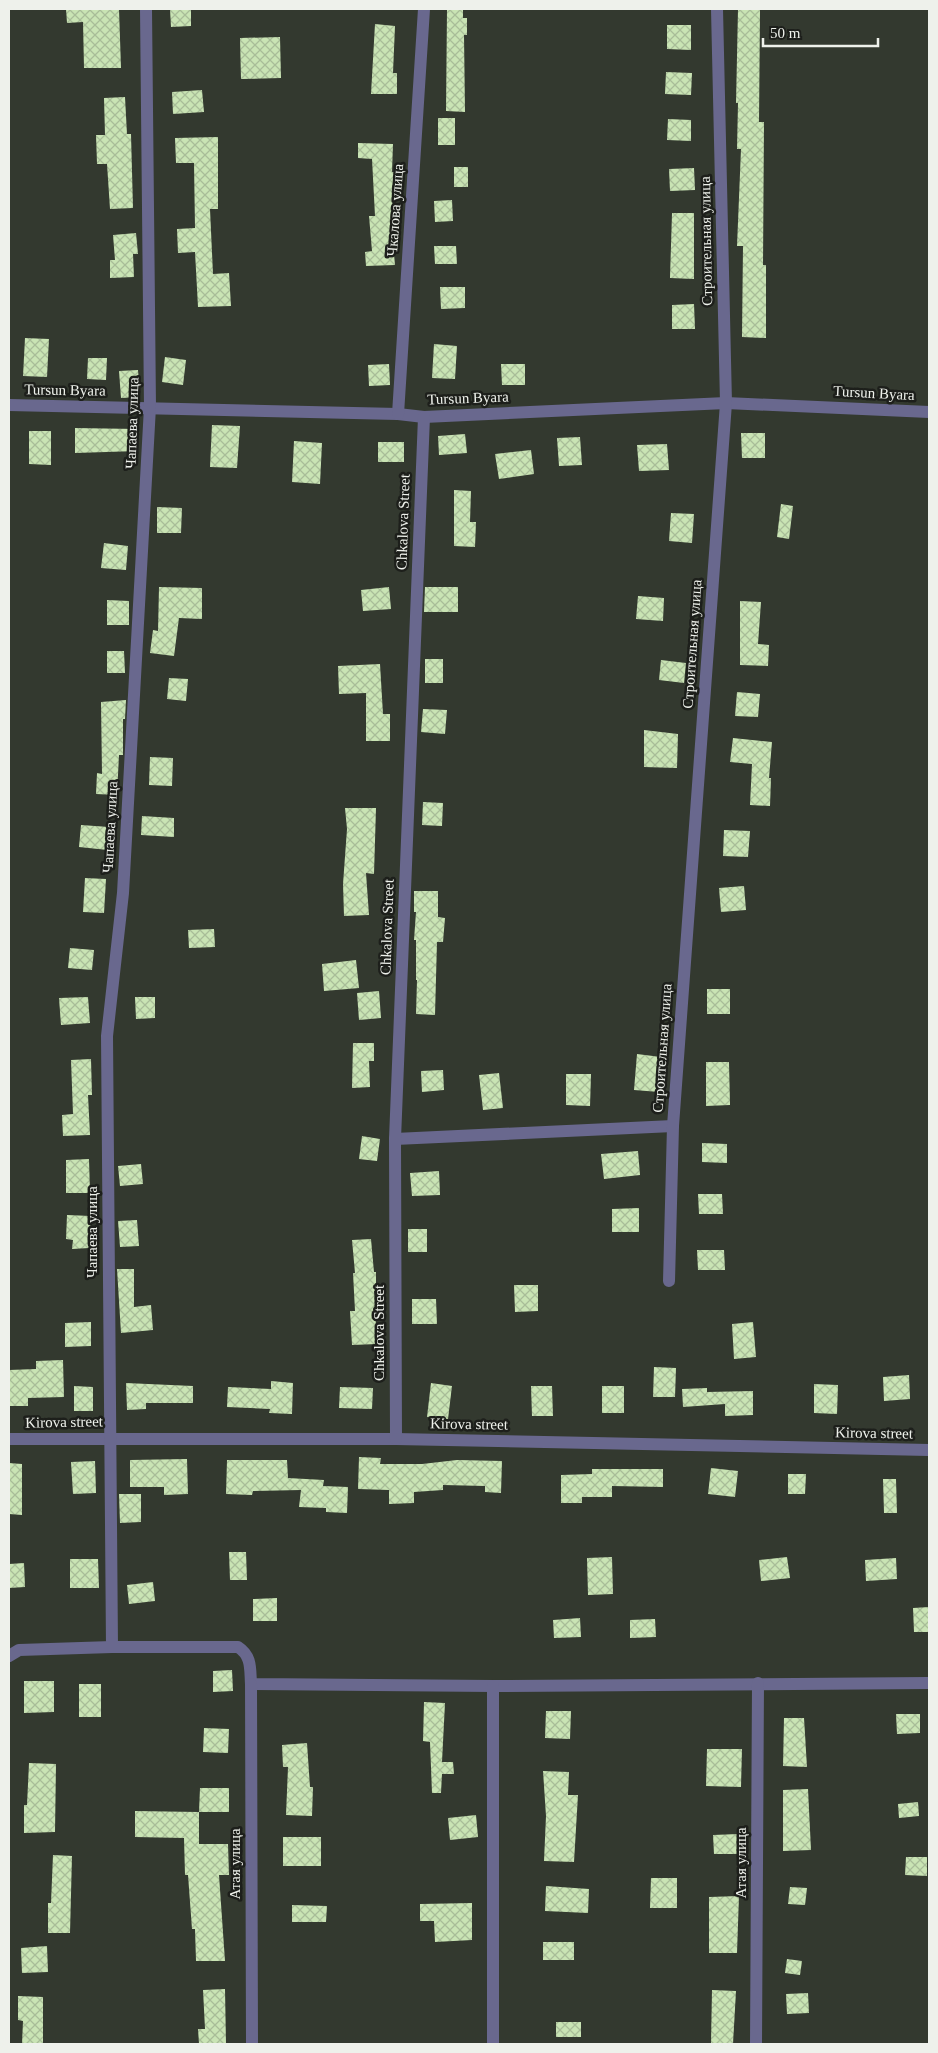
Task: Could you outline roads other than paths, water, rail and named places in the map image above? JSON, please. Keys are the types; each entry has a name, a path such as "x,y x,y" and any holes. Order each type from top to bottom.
{"street":[{"name":"Чапаева улица","path":"112,1647 107,1036 122,892 150,407 146,9"},
{"name":"Чкалова улица","path":"398,414 424,9"},
{"name":"Строительная улица","path":"670,1281 673,1126 726,403 717,9"},
{"name":"Tursun Byara","path":"9,405 398,414 424,417 726,403 929,412"},
{"name":"Chkalova Street","path":"396,1439 395,1139 424,417"},
{"path":"395,1139 673,1126"},
{"name":"Kirova street","path":"9,1439 396,1439 929,1450"},
{"name":"Атая улица","path":"9,1656 19,1650 112,1647 238,1647 245,1652 250,1661 251,1684 252,2044"},
{"name":"Атая улица","path":"756,2044 758,1683"},
{"path":"251,1684 493,1686 929,1683"},
{"path":"493,1686 493,2044"}]}
